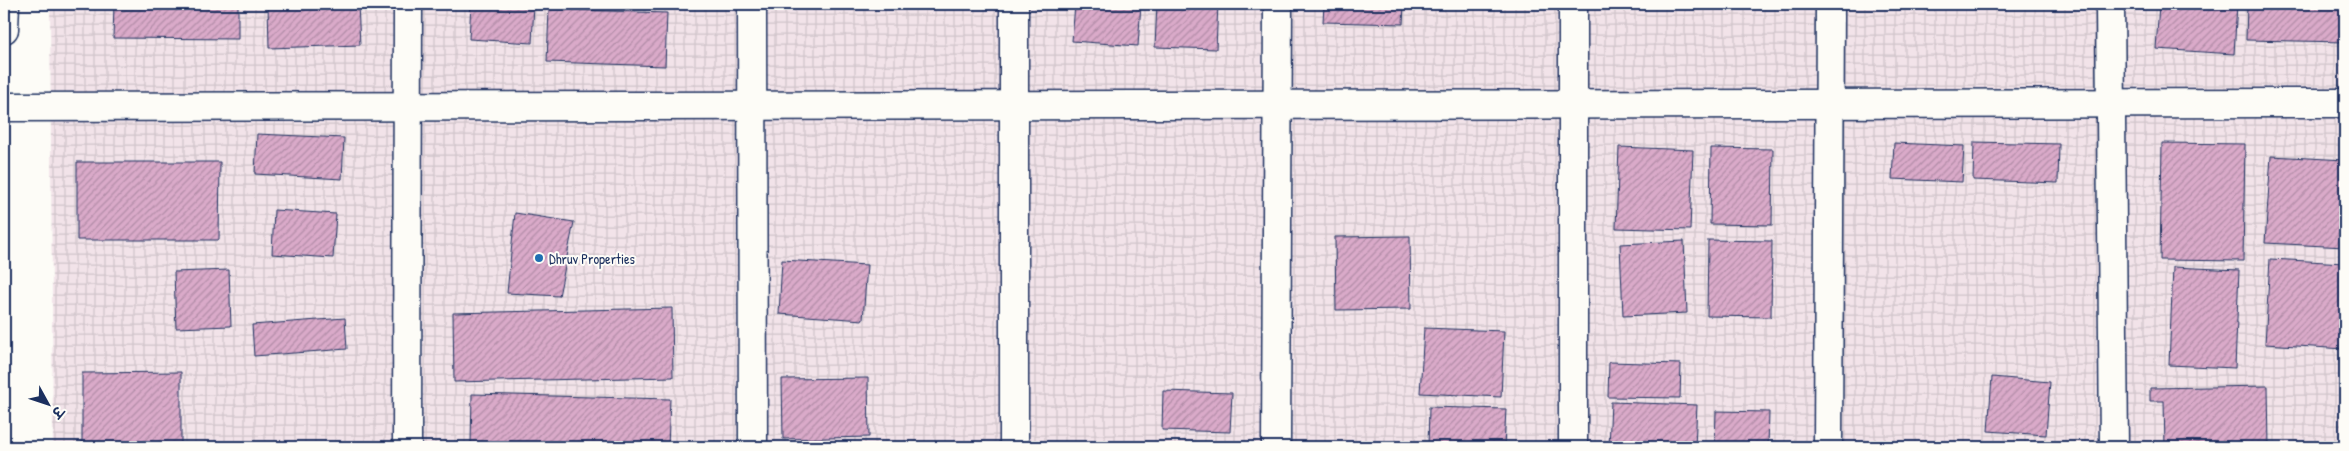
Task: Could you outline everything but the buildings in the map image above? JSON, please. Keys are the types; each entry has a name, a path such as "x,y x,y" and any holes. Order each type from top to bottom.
{"street":[{"path":"4,29 5,4"},
{"path":"407,447 408,4"},
{"path":"752,4 753,447"},
{"path":"1014,4 1014,447"},
{"path":"1276,447 1278,4"},
{"path":"1573,4 1573,447"},
{"path":"1828,447 1830,4"},
{"path":"2110,4 2114,447"},
{"path":"4,106 2345,104"}],"shaded area":[{"path":"50,4 2345,4 2345,447 53,447"}],"place":[{"name":"Dhruv Properties","path":"539,258"}]}
